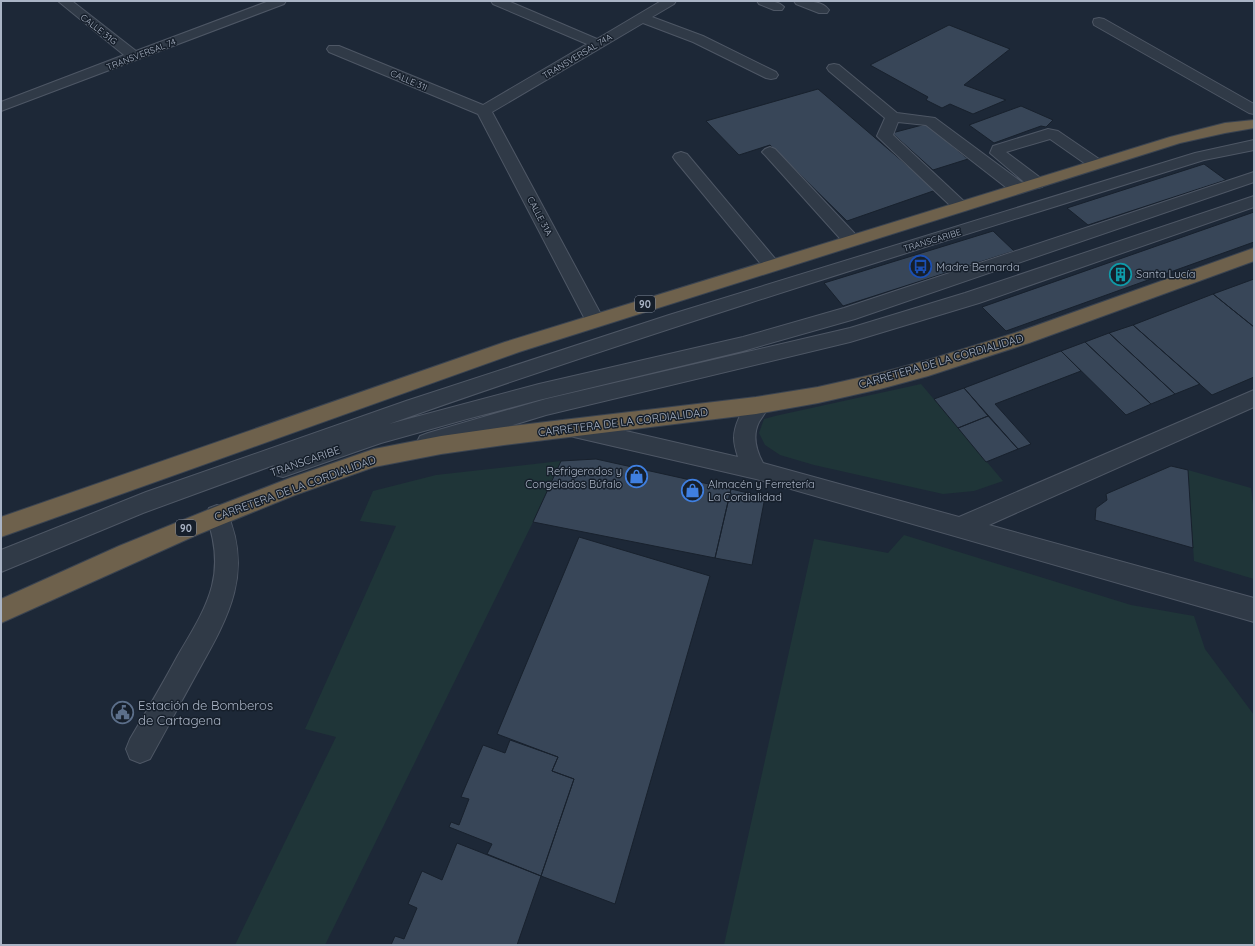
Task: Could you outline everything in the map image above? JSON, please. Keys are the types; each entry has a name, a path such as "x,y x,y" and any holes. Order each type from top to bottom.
{"highway":[{"name":"90","path":"1,527 512,347 595,320 1187,136 1254,124"},
{"name":"CARRETERA DE LA CORDIALIDAD","path":"1,611 112,559 217,515 271,494 375,458 446,444 759,406 880,381 1019,339 1254,254"}],"street":[{"name":"CALLE 31G","path":"64,1 135,57"},
{"name":"TRANSVERSAL 74","path":"1,107 280,1"},
{"path":"497,1 598,44"},
{"path":"763,1 778,7"},
{"path":"800,1 823,10"},
{"name":"TRANSVERSAL 74A","path":"484,111 642,18 658,3"},
{"path":"642,18 698,39 771,75"},
{"path":"1099,22 1254,110"},
{"name":"CALLE 31I","path":"334,49 484,111"},
{"path":"834,68 893,117 930,122 1018,188"},
{"name":"CALLE 31A","path":"484,111 595,320"},
{"path":"893,117 885,136 961,206"},
{"path":"1036,183 998,153 998,149 1048,134 1053,134 1096,164"},
{"name":"TRANSCARIBE","path":"1,561 150,500 265,458 515,372 1201,156 1254,145"},
{"path":"770,152 851,240"},
{"path":"681,157 771,265"},
{"name":"TRANSCARIBE","path":"375,458 546,407 624,380 848,314 1254,177"},
{"name":"TRANSCARIBE","path":"1,576 158,513 262,475 380,435 474,409 624,380 773,354 881,326 972,298 1254,201"},
{"path":"611,341 611,352 624,380"},
{"path":"960,527 1254,398"},
{"path":"756,470 747,455 744,441 745,426 751,415 759,406"},
{"path":"574,428 756,470 1254,610"},
{"path":"140,749 203,637 221,596 226,579 227,558 223,530 217,515"}],"green space":[{"path":"921,384 1003,481 974,491 943,494 814,465 780,455 765,445 759,433 764,419"},
{"path":"561,461 533,522 325,945 235,945 336,737 305,729 396,526 360,521 373,491 436,475"},
{"path":"1188,470 1251,488 1254,512 1254,579 1194,561"},
{"path":"904,535 1131,605 1194,616 1205,649 1254,715 1254,945 724,945 814,539 888,553"}],"building":[{"path":"949,25 1010,49 964,85 1006,100 973,114 950,104 942,108 926,100 928,97 870,65"},
{"path":"818,89 936,190 847,221 770,145 739,155 706,121"},
{"path":"1021,106 1053,120 1046,127 1041,126 994,143 969,125"},
{"path":"926,124 968,159 933,170 892,133"},
{"path":"1204,164 1226,180 1088,225 1067,208"},
{"name":"Santa Lucía","path":"1254,212 1254,242 1006,331 982,307"},
{"name":"Madre Bernarda","path":"993,231 1014,251 843,306 824,283"},
{"path":"1254,279 1254,327 1213,294"},
{"path":"1213,294 1254,327 1254,377 1212,395 1133,325"},
{"path":"1133,325 1200,384 1175,394 1109,333"},
{"path":"1109,333 1175,394 1151,404 1085,342"},
{"path":"1085,342 1151,404 1126,415 1061,351"},
{"path":"1061,351 1081,371 995,404 1031,444 1018,449 964,388"},
{"path":"964,388 988,416 958,428 934,399"},
{"path":"988,416 1018,449 986,462 958,428"},
{"path":"596,459 731,489 715,558 533,522 561,461"},
{"path":"1171,466 1188,470 1193,548 1095,520 1096,508 1107,500 1106,494"},
{"path":"731,489 765,497 752,565 715,558"},
{"path":"579,537 710,576 615,904 541,876 574,779 552,771 558,757 497,734"},
{"path":"510,740 558,757 552,771 574,779 541,876 487,854 492,844 449,827 451,822 459,825 469,799 461,797 483,745 505,753"},
{"path":"457,843 541,876 517,945 391,945 395,936 404,939 417,908 408,904 422,871 442,880"}],"place":[{"name":"Madre Bernarda","path":"920,267"},
{"name":"Santa Lucía","path":"1120,274"},
{"name":"Refrigerados y Congelados Búfalo","path":"637,477"},
{"name":"Almacén y Ferretería La Cordialidad","path":"693,490"},
{"name":"Estación de Bomberos de Cartagena","path":"122,712"}]}
